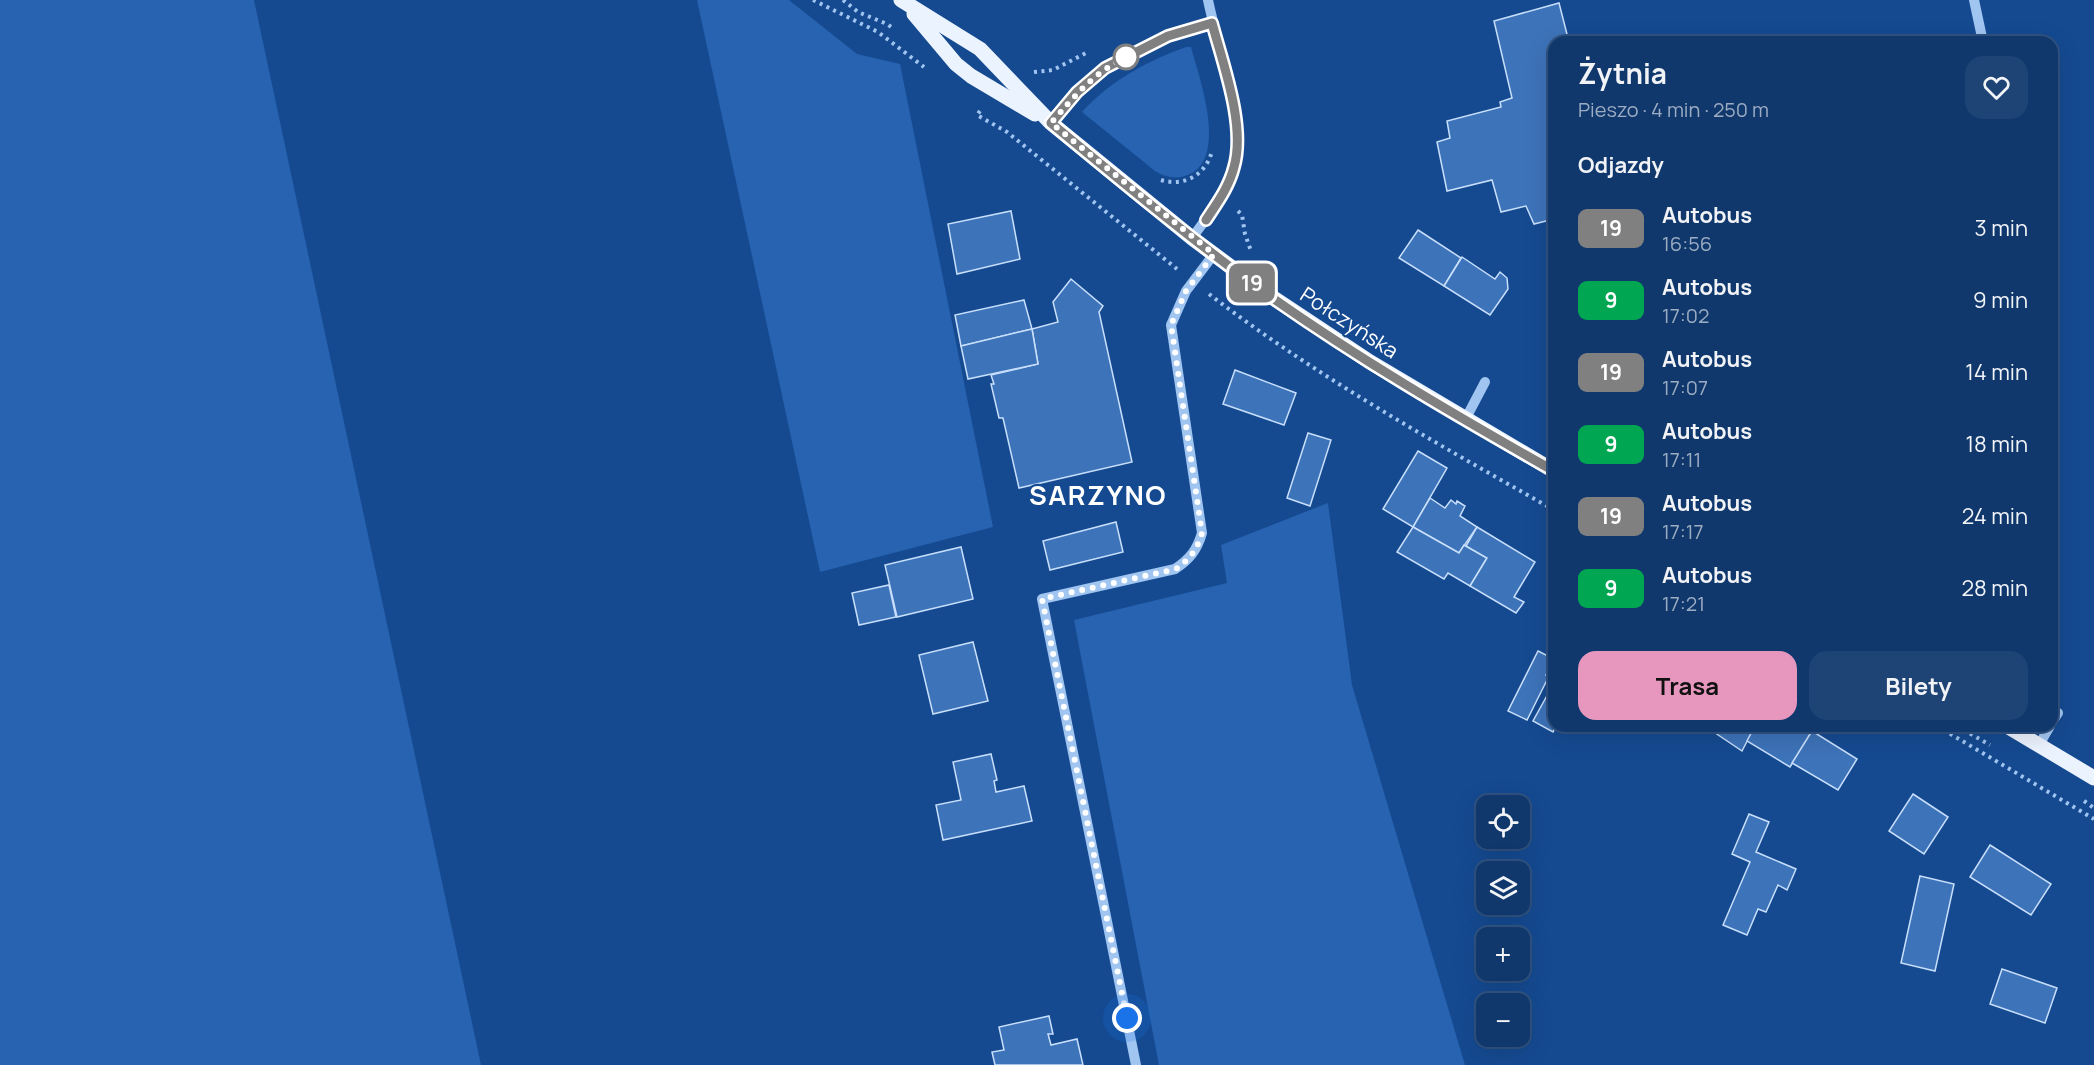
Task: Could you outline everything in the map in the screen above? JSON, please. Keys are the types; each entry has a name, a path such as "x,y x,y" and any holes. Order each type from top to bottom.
{"main road":[{"name":"Połczyńska","path":"903,2 988,55 1051,123"},
{"name":"Połczyńska","path":"903,2 963,69 1051,123 1192,238 1266,293 1330,337 1465,420 1548,468"},
{"path":"2017,732 2094,778"}],"street":[{"path":"1192,238 1221,197 1232,173 1238,139 1208,0"},
{"path":"1974,0 1982,36"},
{"path":"1051,123 1077,92 1105,68 1168,36 1212,23"},
{"path":"1136,1065 1042,599 1176,569 1189,559 1198,546 1202,533 1171,325 1186,291 1214,254"},
{"path":"1465,420 1485,382"},
{"path":"2039,745 2047,732"}],"path":[{"path":"813,0 878,32 925,67"},
{"path":"1027,70 1042,72 1053,70 1092,50"},
{"path":"1195,178 1207,166 1214,142"},
{"path":"1947,732 2094,819"}],"shaded area":[{"path":"0,0 254,0 481,1065 0,1065"},
{"path":"697,0 789,0 857,54 900,64 993,527 820,572"},
{"path":"1186,47 1191,47 1200,77 1208,115 1209,134 1207,151 1201,165 1190,174 1172,177 1155,171 1082,112 1130,73"},
{"path":"1328,503 1352,685 1465,1065 1159,1065 1074,620 1227,583 1221,545"}],"building":[{"path":"1559,3 1567,36 1548,36 1548,220 1534,224 1526,206 1501,212 1492,180 1447,191 1437,142 1450,138 1447,121 1501,107 1500,102 1512,98 1494,21"},
{"path":"1011,211 1020,259 957,274 948,224"},
{"path":"1418,230 1461,258 1444,286 1399,258"},
{"path":"1462,257 1495,279 1500,272 1507,278 1508,289 1490,315 1444,286"},
{"path":"1071,279 1103,306 1099,312 1132,462 1019,488 1003,418 999,418 991,375 1038,364 1032,329 1058,322 1053,302"},
{"path":"1024,300 1032,329 961,346 955,315"},
{"path":"1032,329 1038,364 968,379 961,346"},
{"path":"1235,370 1296,393 1284,425 1223,404"},
{"path":"1308,433 1331,440 1310,506 1287,498"},
{"path":"1418,451 1447,468 1413,527 1383,509"},
{"path":"1430,498 1445,508 1451,500 1456,504 1457,501 1465,506 1460,516 1477,527 1459,553 1413,527"},
{"path":"1116,522 1123,552 1050,570 1043,541"},
{"path":"1413,527 1459,553 1464,545 1487,558 1470,586 1448,573 1444,579 1397,552"},
{"path":"1477,527 1535,562 1514,597 1524,602 1516,613 1470,586 1487,558 1466,546"},
{"path":"961,547 973,599 897,617 885,565"},
{"path":"889,585 896,617 859,625 852,593"},
{"path":"973,642 988,701 933,714 919,655"},
{"path":"1538,651 1548,656 1546,675 1548,678 1527,720 1508,711"},
{"path":"1548,694 1548,729 1533,721"},
{"path":"1714,732 1752,732 1742,751"},
{"path":"1752,732 1811,732 1790,767 1747,741"},
{"path":"1811,732 1857,759 1838,790 1792,763"},
{"path":"991,754 997,780 994,781 996,792 1024,786 1032,821 943,840 936,805 961,800 953,762"},
{"path":"1913,794 1948,817 1924,854 1889,831"},
{"path":"1749,814 1769,822 1756,852 1796,869 1787,890 1778,885 1766,912 1758,909 1747,935 1723,925 1750,862 1732,854"},
{"path":"1990,845 2051,884 2031,915 1970,877"},
{"path":"1920,876 1954,884 1935,971 1901,963"},
{"path":"2002,969 2057,988 2045,1023 1990,1004"},
{"path":"1049,1016 1053,1034 1048,1034 1051,1045 1077,1039 1083,1065 995,1065 992,1052 1004,1050 999,1027"}],"bus line":[{"name":"19","path":"1206,220 1221,197 1232,173 1238,139 1212,23 1182,30 1105,68 1077,92 1051,123 1192,238 1266,293 1383,370 1548,468"}],"district":[{"name":"SARZYNO","path":"1098,496"}],"route":[{"path":"1126,57 1094,76 1051,123 1214,254 1186,291 1171,325 1202,533 1198,546 1189,559 1176,569 1042,599 1127,1018"}]}
